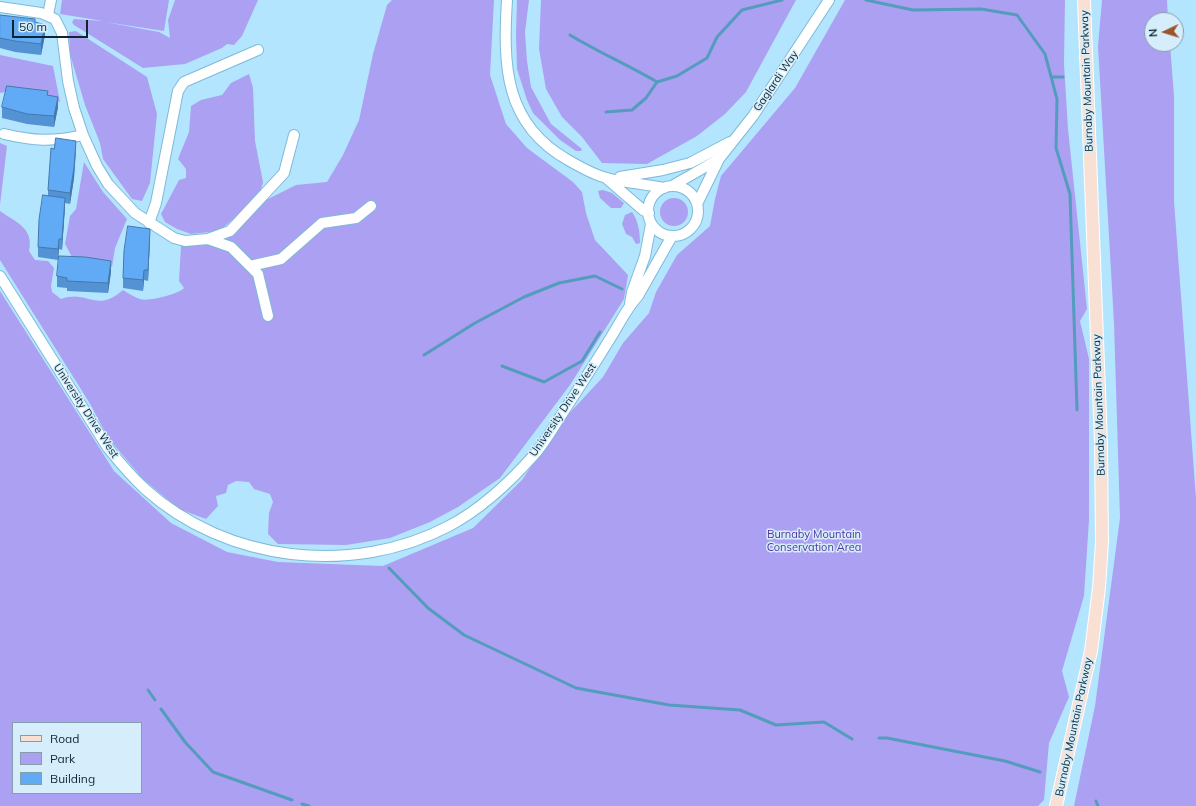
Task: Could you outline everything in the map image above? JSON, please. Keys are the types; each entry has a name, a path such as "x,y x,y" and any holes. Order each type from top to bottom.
{"main road":[{"name":"Burnaby Mountain Parkway","path":"1056,806 1091,651 1099,588 1102,542 1101,443 1084,0"}],"street":[{"path":"48,15 51,0"},
{"path":"507,0 506,63 508,77 515,104 528,126 544,144 582,168 606,178 668,187 681,187 688,191 694,197 697,204 696,220 693,227 687,232 672,236 660,233 651,224 649,213 653,198 668,187"},
{"name":"Gaglardi Way","path":"697,204 719,158 734,140 783,72 829,0"},
{"path":"0,7 48,15 55,19 62,33 68,81 83,135 93,159 108,184 130,209 149,223 174,238 185,241 208,238 230,231 284,173 294,135"},
{"path":"149,223 156,203 178,91 184,82 258,50"},
{"path":"4,134 40,141 63,140 83,135"},
{"path":"606,178 662,170 690,163 734,140"},
{"name":"Gaglardi Way","path":"668,187 719,158"},
{"path":"606,178 643,210 649,213"},
{"path":"250,266 281,259 322,223 356,218 371,206"},
{"name":"University Drive West","path":"630,304 632,292 645,256 651,224"},
{"name":"University Drive West","path":"0,276 108,448 128,473 146,490 191,521 225,538 252,547 287,555 317,556 355,554 391,548 416,540 449,525 496,494 534,454 609,341 630,304 638,296 672,236"},
{"path":"208,238 231,246 258,274 268,316"}],"green space":[{"path":"62,0 169,0 164,31 105,22 159,32 170,38 168,20 175,0 258,0 242,36 234,45 227,44 222,48 185,64 143,68 74,25 72,22 74,19 103,21 60,14"},
{"path":"392,0 494,0 490,75 506,124 527,148 573,182 582,192 586,213 595,240 628,275 624,299 570,385 500,478 458,507 430,522 390,538 346,545 278,544 268,534 269,513 273,502 270,494 254,489 249,482 236,481 228,485 226,493 216,496 218,506 206,519 179,509 143,479 109,439 89,402 0,260 0,211 27,231 30,243 29,251 35,260 48,261 54,268 51,286 52,292 61,299 78,297 99,301 106,300 114,297 123,290 144,300 176,293 184,288 179,281 181,246 191,243 210,245 252,207 296,185 327,182 343,155 359,120 373,54 387,5"},
{"path":"517,0 529,0 525,32 531,87 551,124 582,149 581,151 576,151 560,140 533,113 527,100 517,69"},
{"path":"541,0 796,0 746,92 725,114 697,136 647,164 602,163 582,137 562,117 546,89 539,49"},
{"name":"Burnaby Mountain Conservation Area","path":"845,0 1065,0 1064,64 1068,129 1087,309 1080,321 1089,359 1089,520 1084,596 1062,671 1069,697 1049,743 1044,800 1038,806 0,806 0,291 114,471 171,523 227,552 278,562 383,566 473,528 522,480 562,421 603,377 623,343 649,313 656,292 677,255 710,226 721,176 795,88"},
{"path":"1102,0 1167,0 1168,12 1144,12 1144,52 1171,52 1174,96 1174,201 1196,499 1196,806 1074,806 1095,706 1120,518 1114,323 1098,46"},
{"path":"76,31 147,77 157,114 150,183 142,201 132,199 103,159 100,143 85,105 70,54 69,32"},
{"path":"0,55 53,66 60,102 5,92 0,93"},
{"path":"249,74 253,88 255,141 263,182 259,198 219,231 191,234 177,229 165,222 161,214 179,180 186,178 186,169 178,159 189,132 191,106 201,100 222,95 231,83"},
{"path":"0,143 7,146 0,205"},
{"path":"84,162 103,192 127,219 115,248 112,267 76,260 72,257 65,244 70,216 76,209"},
{"path":"603,190 612,193 624,203 621,208 611,208 600,198 598,191"},
{"path":"674,198 684,202 688,212 684,222 674,226 664,222 660,212 664,202"},
{"path":"632,212 637,222 640,235 640,243 636,244 632,237 626,234 622,224 625,215"}],"building":[{"path":"0,15 35,19 35,22 45,25 41,44 0,38"},
{"path":"7,86 48,91 47,95 58,97 54,116 27,114 2,107"},
{"path":"56,138 76,141 70,193 48,190 51,148 54,149"},
{"path":"43,195 65,198 62,239 59,239 58,249 38,247 39,220"},
{"path":"128,226 150,229 148,270 144,270 143,280 123,278 124,251"},
{"path":"59,256 85,257 111,261 108,283 67,281 67,278 57,276"}],"waterway":[{"path":"606,112 632,110 646,98 657,82 677,76 707,58 717,37 742,10 782,0"},
{"path":"866,0 913,10 981,9 1017,15 1045,54 1057,99 1056,148 1070,194 1077,410"},
{"path":"570,35 657,82"},
{"path":"1051,77 1063,77"},
{"path":"424,355 475,323 524,297 559,283 595,276 622,289"},
{"path":"502,366 544,382 582,361 600,332"},
{"path":"389,568 428,608 464,635 576,688 669,705 740,710 776,725 824,722 852,739"},
{"path":"148,690 155,700"},
{"path":"161,709 185,742 213,772 292,800"},
{"path":"879,738 887,738 1005,761 1040,772"},
{"path":"1096,801 1098,806"},
{"path":"302,804 309,806"}]}
